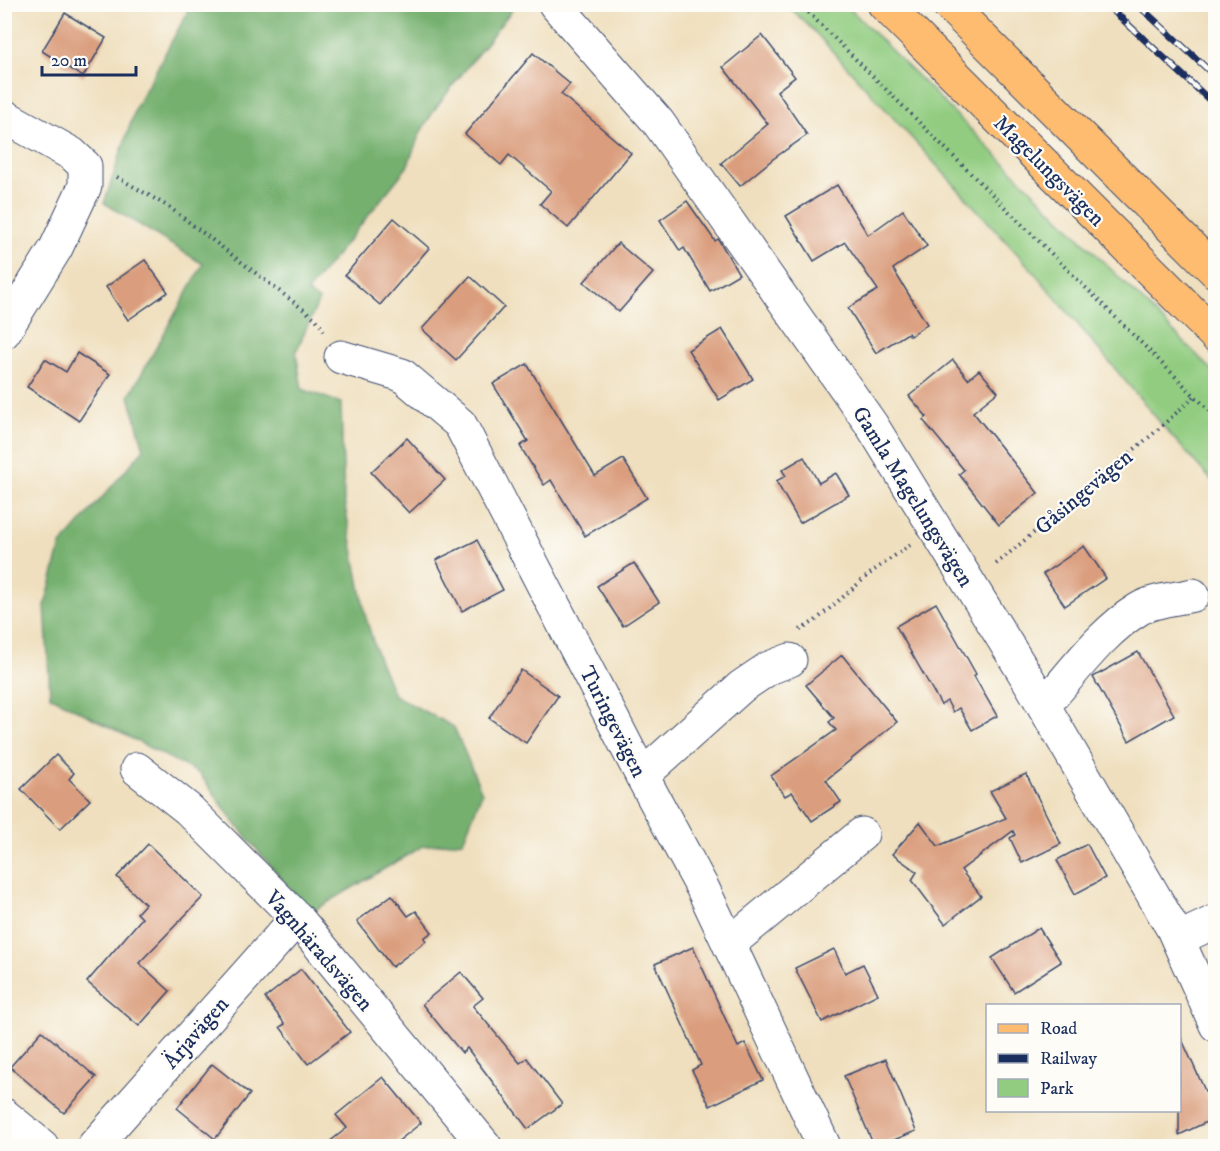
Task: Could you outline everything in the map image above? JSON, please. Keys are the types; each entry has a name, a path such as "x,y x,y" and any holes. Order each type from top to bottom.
{"main road":[{"name":"Magelungsvägen","path":"884,4 1215,336"},
{"name":"Magelungsvägen","path":"948,4 1215,272"}],"street":[{"name":"Gamla Magelungsvägen","path":"555,4 658,122 871,424 1044,705 1178,939 1215,1025"},
{"path":"4,116 72,154 85,176 56,248 4,332"},
{"name":"Turingevägen","path":"341,357 402,375 460,424 703,889 824,1146"},
{"path":"1044,705 1107,635 1140,609 1166,600 1193,596"},
{"path":"642,776 741,687 769,668 790,660"},
{"name":"Vagnhäradsvägen","path":"137,769 188,809 297,918 485,1146"},
{"path":"729,944 862,834"},
{"name":"Ärjavägen","path":"93,1146 297,918"},
{"path":"1178,939 1215,921"},
{"path":"4,1115 42,1146"}],"path":[{"path":"800,4 1215,417"},
{"path":"85,176 122,179 169,207 316,319 341,357"},
{"name":"Gåsingevägen","path":"970,585 1111,469 1195,396"},
{"path":"815,621 873,571 935,527"}],"green space":[{"path":"179,5 516,5 437,106 420,133 407,167 307,292 319,300 296,352 302,389 341,403 344,501 366,618 377,654 394,695 454,727 482,793 463,841 423,846 310,913 234,822 200,774 50,696 45,605 61,545 144,449 129,396 203,264 104,203 136,107 188,11"},
{"path":"787,5 846,5 1215,373 1215,484 1169,433 1033,271 814,31"}],"building":[{"path":"65,13 106,38 83,77 42,51"},
{"path":"762,35 795,77 777,91 807,135 740,186 721,163 768,124 723,67"},
{"path":"533,53 570,84 561,94 631,153 568,228 540,204 551,191 509,155 501,165 465,134"},
{"path":"837,185 868,235 903,210 927,246 893,269 927,324 910,336 908,333 876,353 848,308 878,290 845,242 814,261 786,216"},
{"path":"687,201 715,241 718,239 739,274 710,291 684,248 680,251 660,220"},
{"path":"394,218 429,248 380,305 345,275"},
{"path":"618,243 653,273 619,312 584,282"},
{"path":"145,260 168,292 128,320 106,287"},
{"path":"470,276 504,307 456,360 422,329"},
{"path":"722,329 753,379 719,400 688,350"},
{"path":"77,353 110,374 79,421 27,387 45,359 66,372"},
{"path":"953,360 968,379 979,370 998,392 973,412 1038,493 999,525 959,474 964,470 923,420 927,417 909,396"},
{"path":"527,364 595,476 623,459 647,498 585,536 551,480 544,485 520,446 528,441 493,384"},
{"path":"407,438 445,480 409,513 371,472"},
{"path":"804,457 819,483 836,473 849,495 800,523 776,481 786,476 782,470"},
{"path":"477,540 503,590 462,611 436,560"},
{"path":"1084,546 1106,578 1065,606 1043,574"},
{"path":"634,563 659,602 623,626 597,586"},
{"path":"936,603 997,716 972,730 959,708 953,712 947,701 941,705 896,626"},
{"path":"1138,652 1174,715 1129,741 1093,677"},
{"path":"842,655 897,722 826,780 841,802 812,821 792,792 785,796 771,776 836,730 829,722 834,718 806,685"},
{"path":"521,670 558,696 526,743 489,718"},
{"path":"56,755 74,773 69,779 90,800 60,829 21,789"},
{"path":"1026,774 1061,844 1022,863 1010,838 1015,835 1013,831 961,870 981,896 945,924 912,880 917,872 892,854 920,822 938,846 1006,818 990,791"},
{"path":"148,844 203,897 139,963 170,991 139,1026 87,982 142,918 137,913 145,904 117,877"},
{"path":"1087,844 1105,878 1075,894 1057,860"},
{"path":"392,895 408,916 416,911 432,932 424,938 426,941 392,967 357,921"},
{"path":"1039,928 1061,962 1014,992 992,958"},
{"path":"693,947 738,1047 745,1043 763,1080 710,1106 692,1070 701,1065 655,964"},
{"path":"834,949 845,973 863,964 878,994 822,1022 795,968"},
{"path":"301,969 350,1032 308,1064 280,1027 285,1024 265,998"},
{"path":"461,972 483,998 473,1006 520,1063 527,1058 562,1104 528,1129 467,1048 462,1053 422,1004"},
{"path":"42,1031 96,1077 64,1113 10,1067"},
{"path":"1181,1037 1215,1113 1215,1118 1179,1135"},
{"path":"886,1059 916,1131 874,1146 844,1076"},
{"path":"212,1064 250,1094 215,1139 177,1108"},
{"path":"383,1077 421,1123 392,1146 324,1146 347,1128 336,1115"}],"railway":[{"path":"1106,4 1216,106"},
{"path":"1137,4 1216,77"}]}
